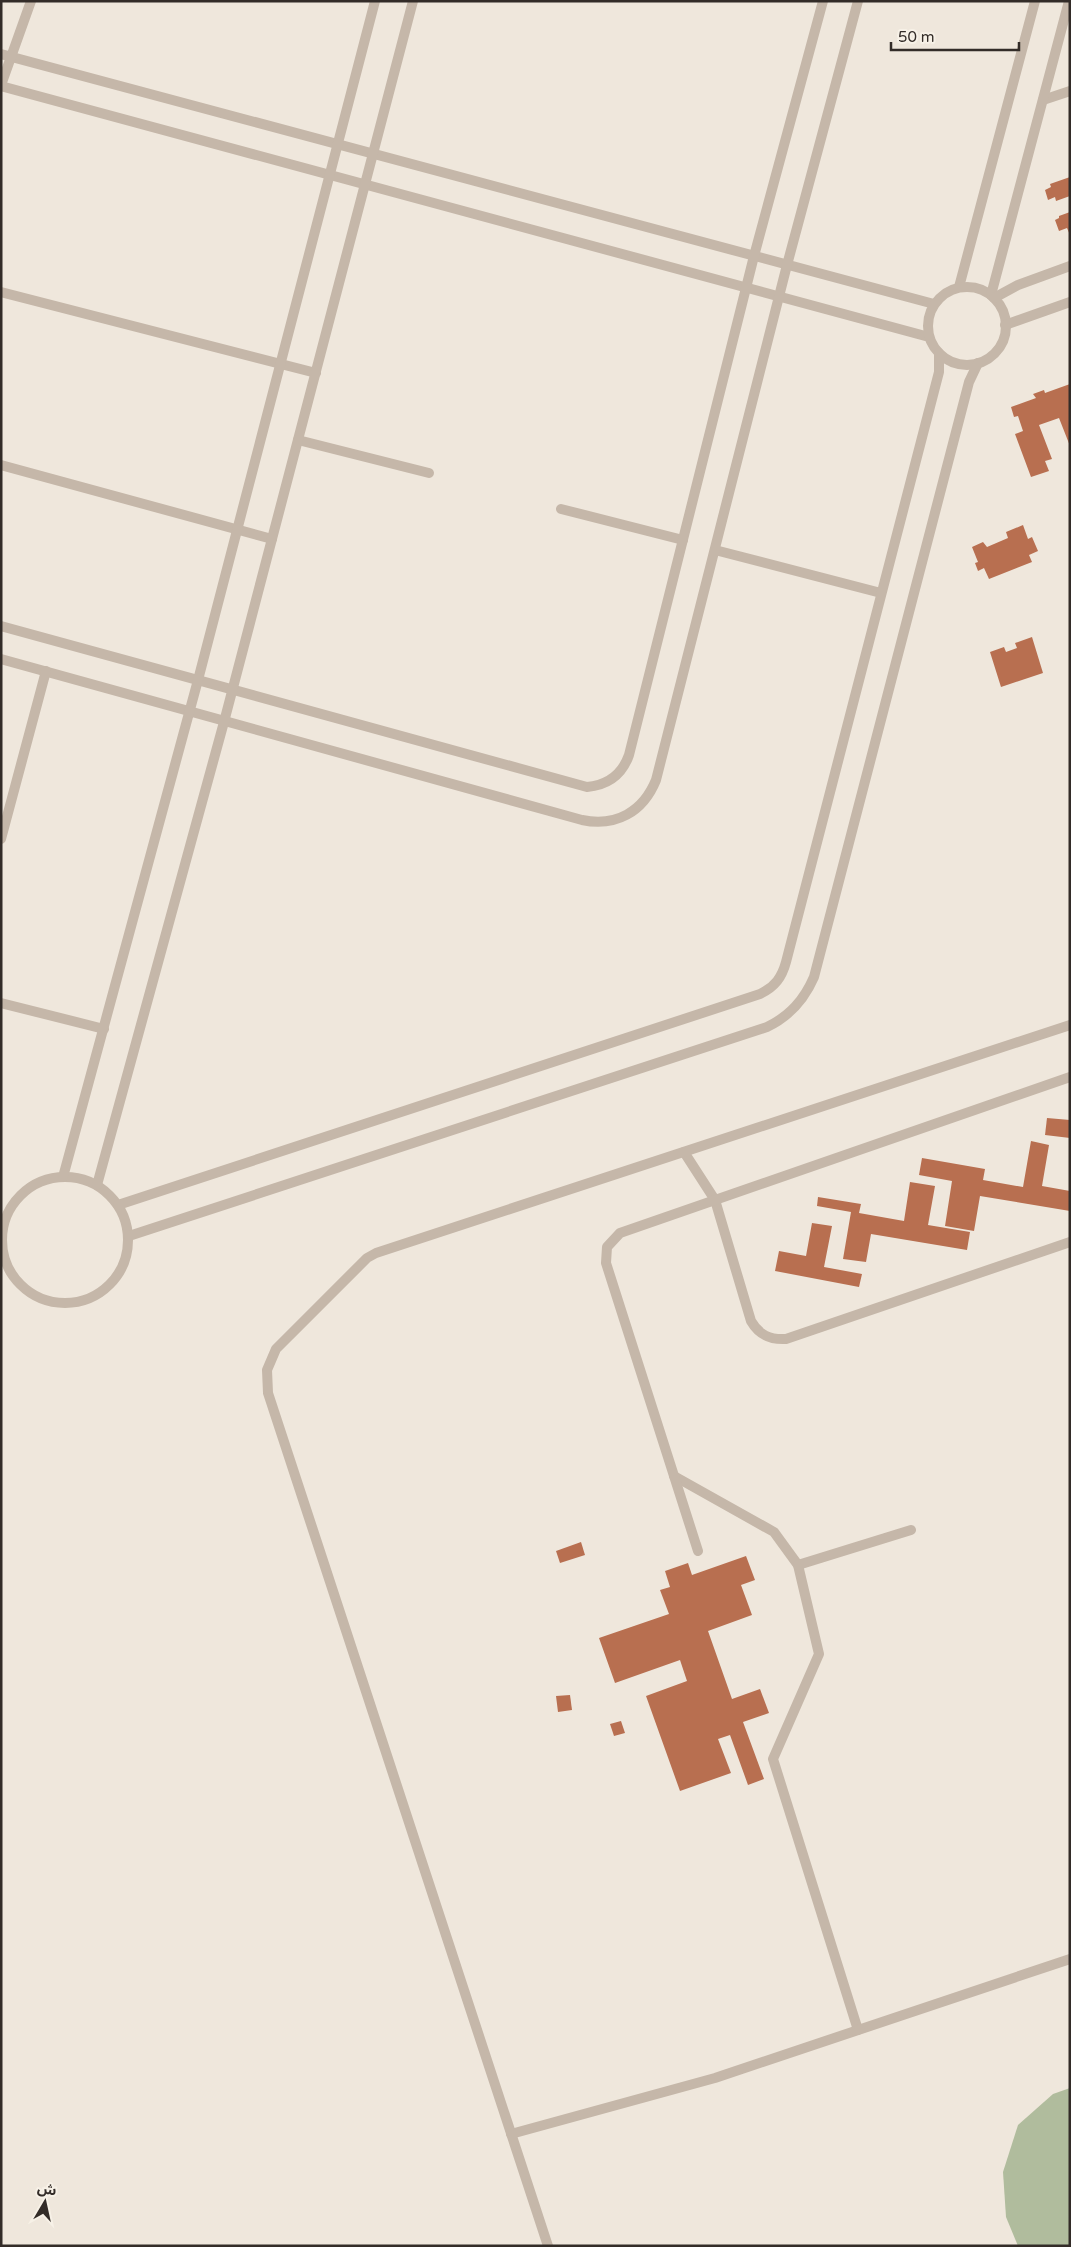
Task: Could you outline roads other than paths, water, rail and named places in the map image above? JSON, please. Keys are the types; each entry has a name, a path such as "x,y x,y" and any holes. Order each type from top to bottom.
{"lane":[{"path":"31,1 6,55 1,85 929,337"},
{"path":"64,1177 198,680 328,175 375,1"},
{"path":"97,1186 224,722 413,1"},
{"path":"1,626 587,787 606,783 621,772 629,755 754,256 823,1"},
{"path":"1,659 582,820 614,821 641,806 656,780 858,1"},
{"path":"959,288 1035,1"},
{"path":"992,296 1069,1"},
{"path":"6,55 934,304"},
{"path":"1043,100 1070,91"},
{"path":"992,296 1070,266"},
{"path":"959,288 976,288 992,296 1001,307 1005,325 1003,340 997,350 989,358 968,365 957,363 939,353 929,337 928,320 934,304 941,296 959,288"},
{"path":"1,292 316,373"},
{"path":"1005,325 1070,302"},
{"path":"118,1205 767,991 779,980 784,971 939,372 939,353"},
{"path":"129,1236 767,1027 793,1010 809,989 814,977 969,382 978,363"},
{"path":"298,440 429,473"},
{"path":"1,465 272,539"},
{"path":"561,509 683,540"},
{"path":"715,550 881,592"},
{"path":"1,839 46,671"},
{"path":"1,1003 104,1029"},
{"path":"548,2246 268,1393 267,1370 276,1349 284,1340 367,1258 376,1253 1070,1026"},
{"path":"698,1551 606,1264 607,1247 620,1233 1070,1077"},
{"path":"684,1152 714,1200 751,1321 760,1333 780,1340 1070,1242"},
{"path":"64,1177 81,1179 97,1186 118,1205 125,1220 129,1236 128,1248 121,1271 106,1289 84,1301 72,1303 48,1301 27,1291 6,1274 1,1239 6,1216 20,1196 40,1182 64,1177"},
{"path":"674,1476 774,1532 798,1565 819,1654 773,1759 858,2030"},
{"path":"798,1565 911,1530"},
{"path":"511,2134 715,2078 1070,1959"}]}
